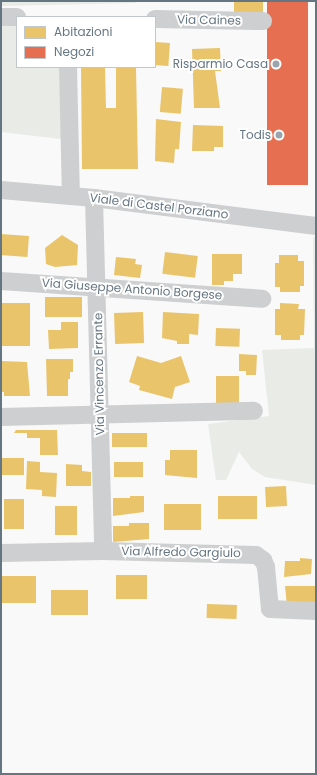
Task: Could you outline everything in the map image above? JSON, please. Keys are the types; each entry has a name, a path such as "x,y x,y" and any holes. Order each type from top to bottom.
{"street":[{"path":"1,17 16,17"},
{"name":"Via Caines","path":"156,19 263,21"},
{"path":"68,68 71,196"},
{"name":"Viale di Castel Porziano","path":"1,190 94,198 316,226"},
{"name":"Via Vincenzo Errante","path":"94,198 103,551"},
{"name":"Via Giuseppe Antonio Borgese","path":"1,281 97,286 262,299"},
{"path":"1,417 254,411"},
{"name":"Via Alfredo Gargiulo","path":"1,553 103,551 256,555 263,560 266,567 270,609 316,611"}],"shaded area":[{"path":"1,1 136,1 136,3 1,6"},
{"path":"1,24 16,24 16,68 60,68 61,139 1,132"},
{"path":"313,237 316,237 316,485 265,477 252,469 239,452 226,480 216,480 208,424 269,416 262,350 314,348"}],"building: Abitazioni":[{"path":"234,1 263,1 263,12 234,12"},
{"path":"156,42 170,43 168,66 156,65"},
{"path":"220,48 221,71 215,71 220,108 194,108 192,49"},
{"path":"81,68 105,68 106,108 116,108 116,68 136,68 138,169 82,169"},
{"path":"162,87 183,89 181,114 160,112"},
{"path":"156,119 181,122 179,149 175,149 174,163 155,161"},
{"path":"193,125 223,126 223,147 214,147 214,151 192,151"},
{"path":"1,234 29,236 27,257 1,255"},
{"path":"62,235 78,245 77,265 55,267 46,264 45,248"},
{"path":"165,252 198,256 195,278 162,274"},
{"path":"212,254 242,254 242,274 233,274 233,281 224,281 224,285 212,285"},
{"path":"279,255 298,255 298,261 304,261 304,286 300,286 300,292 280,292 280,287 275,287 275,263 279,263"},
{"path":"116,257 136,259 135,264 142,265 140,278 114,275"},
{"path":"45,297 82,297 82,317 45,317"},
{"path":"1,303 30,303 30,346 1,346"},
{"path":"280,303 299,304 298,309 305,309 304,335 300,335 300,340 281,340 281,335 275,335 275,309 280,309"},
{"path":"143,312 144,343 115,344 114,313"},
{"path":"163,312 199,314 198,335 189,334 189,344 177,344 177,341 162,338"},
{"path":"61,322 78,322 78,348 49,349 48,330 61,330"},
{"path":"216,328 240,329 239,347 215,346"},
{"path":"239,354 257,355 256,375 246,375 246,371 239,371"},
{"path":"137,356 161,363 181,356 190,382 175,387 172,399 139,390 140,386 129,382"},
{"path":"46,359 73,359 73,372 70,372 70,379 68,379 68,396 47,396"},
{"path":"1,361 27,362 30,396 4,396 4,392 1,392"},
{"path":"216,376 239,376 239,405 216,405"},
{"path":"16,430 57,430 58,455 40,455 40,438 27,438 27,433 14,433"},
{"path":"112,433 147,433 147,447 112,447"},
{"path":"170,450 197,450 197,478 165,475 165,460 170,460"},
{"path":"1,458 24,458 24,475 1,475"},
{"path":"27,461 40,462 40,472 57,473 56,497 42,496 42,490 26,489"},
{"path":"114,462 143,462 143,477 114,477"},
{"path":"66,464 82,465 82,471 91,472 91,486 66,486"},
{"path":"286,486 287,506 266,507 265,487"},
{"path":"130,496 144,496 144,512 113,516 113,498 130,498"},
{"path":"218,496 257,496 257,519 218,519"},
{"path":"4,499 24,499 24,529 4,529"},
{"path":"164,504 201,504 201,530 164,530"},
{"path":"55,506 77,506 77,535 55,535"},
{"path":"129,523 149,523 149,539 113,542 113,526 129,526"},
{"path":"300,558 312,559 311,574 284,577 285,561 300,561"},
{"path":"116,575 147,575 147,599 116,599"},
{"path":"1,576 36,576 36,603 1,603"},
{"path":"285,586 316,586 316,602 287,606"},
{"path":"51,590 88,590 88,615 51,615"},
{"path":"207,604 237,605 236,619 207,618"}],"building: Negozi":[{"path":"267,1 308,1 308,185 267,185"}],"place":[{"name":"Risparmio Casa","path":"276,64"},
{"name":"Todis","path":"279,135"}]}
